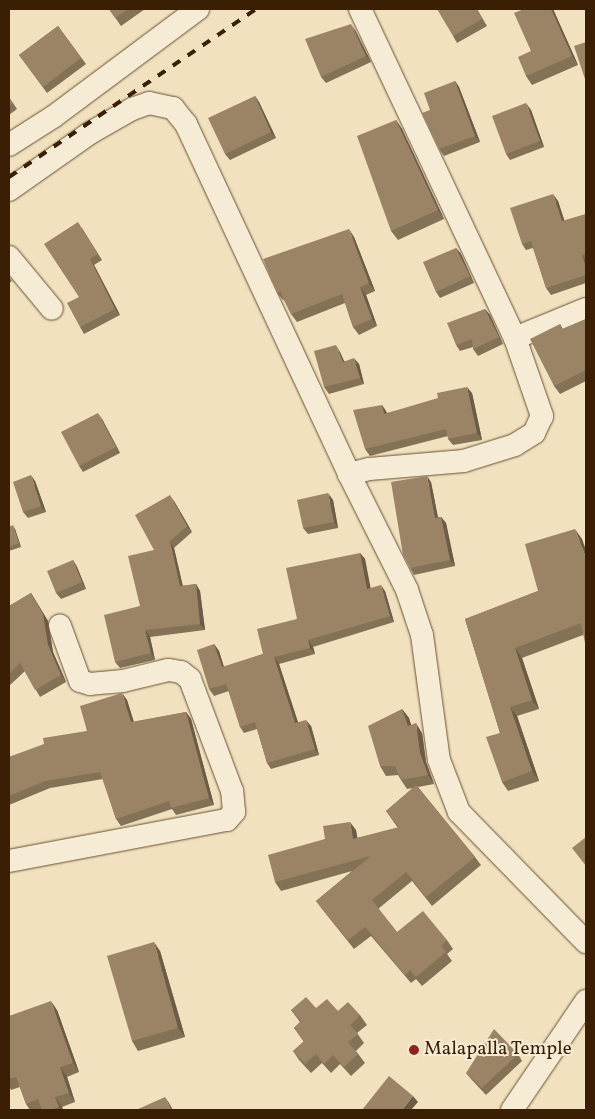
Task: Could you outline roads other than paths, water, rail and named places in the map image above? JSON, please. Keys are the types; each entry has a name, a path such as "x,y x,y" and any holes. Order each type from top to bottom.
{"street":[{"path":"9,145 53,117 198,9"},
{"path":"349,474 369,469 464,461 515,446 534,433 542,416 515,338 360,9"},
{"path":"9,190 90,132 132,109 149,103 173,108 186,124 349,474 407,590 422,635 439,760 459,812 586,942"},
{"path":"9,257 52,309"},
{"path":"515,338 586,310"},
{"path":"9,861 227,820 234,812 232,791 190,679 181,672 168,670 123,681 90,684 80,681 60,626"},
{"path":"512,1110 586,1001"}],"railway":[{"path":"9,177 256,9"}],"place":[{"name":"Malapalla Temple","path":"414,1050"}]}
